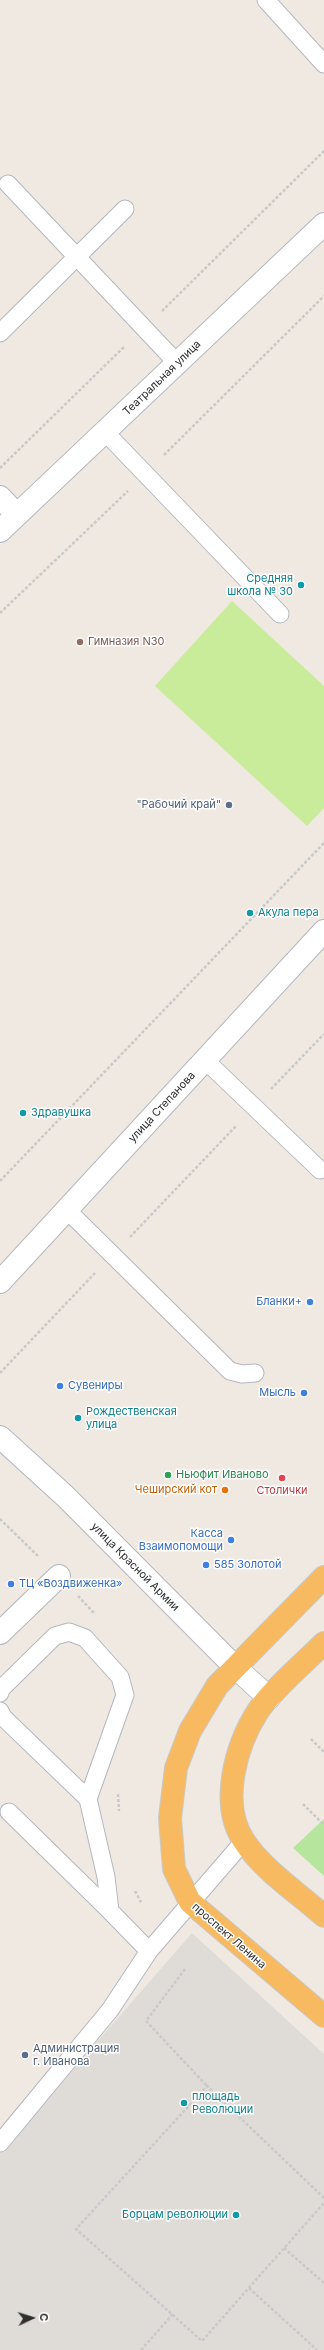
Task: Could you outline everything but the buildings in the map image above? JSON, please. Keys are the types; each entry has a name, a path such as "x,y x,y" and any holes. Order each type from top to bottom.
{"highway":[{"name":"проспект Ленина","path":"324,1576 217,1686 190,1731 176,1768 170,1818 174,1869 190,1902 324,2016"},
{"path":"323,1646 269,1698 259,1710 249,1729 235,1769 231,1789 235,1824 244,1841 264,1863 324,1916"}],"street":[{"name":"Театральная улица","path":"0,531 324,224"},
{"path":"0,498 17,515"},
{"name":"улица Степанова","path":"0,1282 324,931"},
{"name":"улица Красной Армии","path":"0,1437 64,1496 235,1667 269,1698"},
{"path":"0,1633 59,1576"}],"lane":[{"path":"266,0 324,64"},
{"path":"8,184 177,363"},
{"path":"0,333 125,209"},
{"path":"105,432 280,614"},
{"path":"205,1060 320,1170"},
{"path":"67,1210 230,1371 242,1374 255,1373"},
{"path":"0,1693 1,1689 55,1636 69,1632 85,1638 120,1678 125,1695 88,1800"},
{"path":"0,1711 3,1717 88,1800 106,1877 110,1911"},
{"path":"9,1812 110,1911 148,1951"},
{"path":"0,2143 110,2010 148,1951 244,1841"}],"path":[{"path":"0,1181 324,843"},
{"path":"0,1373 324,1034"},
{"path":"311,1739 324,1752"},
{"path":"118,1786 119,1816"},
{"path":"303,1804 324,1825"},
{"path":"133,1886 142,1905"},
{"path":"185,1969 146,2020 207,2086 324,2198"},
{"path":"207,2086 76,2229 202,2341 324,2203"},
{"path":"284,2248 324,2283"},
{"path":"249,2288 317,2350"},
{"path":"141,2350 173,2314"}],"green space":[{"path":"232,601 324,686 324,808 307,826 155,686"},
{"path":"324,1819 324,1876 293,1848"}],"shaded area":[{"name":"площадь Революции","path":"192,1933 324,2054 324,2350 0,2350 0,2153"}],"place":[{"name":"Средняя школа № 30","path":"301,585"},
{"name":"Гимназия N30","path":"80,642"},
{"name":"\"Рабочий край\"","path":"229,805"},
{"name":"Акула пера","path":"250,913"},
{"name":"Здравушка","path":"23,1113"},
{"name":"Бланки+","path":"310,1302"},
{"name":"Сувениры","path":"60,1386"},
{"name":"Мысль","path":"304,1393"},
{"name":"Рождественская улица","path":"78,1418"},
{"name":"Ньюфит Иваново","path":"168,1475"},
{"name":"Столички","path":"282,1478"},
{"name":"Чеширский кот","path":"225,1490"},
{"name":"Касса Взаимопомощи","path":"231,1540"},
{"name":"585 Золотой","path":"206,1565"},
{"name":"ТЦ «Воздвиженка»","path":"11,1584"},
{"name":"Администрация г. Иванова","path":"25,2055"},
{"name":"площадь Революции","path":"184,2103"},
{"name":"Борцам революции","path":"236,2215"}]}
